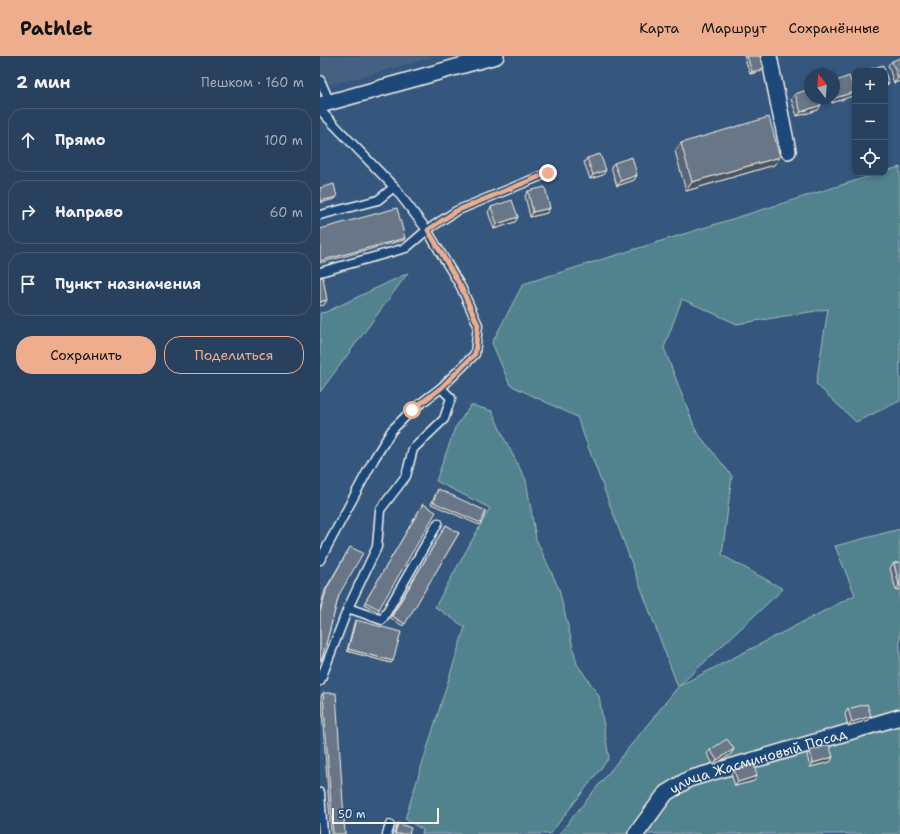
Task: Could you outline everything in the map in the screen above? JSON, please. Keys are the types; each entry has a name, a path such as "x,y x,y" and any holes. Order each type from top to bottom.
{"street":[{"path":"323,106 496,56"},
{"path":"769,56 788,151"},
{"name":"улица Жасминовый Посад","path":"636,834 666,793 689,779 900,717"}],"lane":[{"path":"320,80 323,106 394,187 428,230 461,287 478,325 475,354 441,388 412,410 392,430 374,459 320,560"},
{"path":"320,272 406,248 428,230 456,211 548,173"},
{"path":"320,216 378,200 394,187"},
{"path":"320,681 348,608 378,548 380,510 406,476 413,449 444,419 451,398 441,388"},
{"path":"348,608 382,620 438,523"},
{"path":"320,793 323,834"},
{"path":"387,834 390,825"}],"shaded area":[{"path":"320,56 437,56 320,88"}],"green space":[{"path":"900,167 900,401 856,422 816,384 828,309 737,324 682,299 664,348 696,431 732,476 722,555 783,589 679,686 855,595 835,546 900,529 900,834 559,834 678,687 577,417 510,385 492,343 523,284 870,176 888,176 888,170"},
{"path":"408,273 320,392 320,313 326,312"},
{"path":"471,405 492,411 526,480 536,539 559,589 577,664 599,696 609,758 550,834 422,834 423,830 405,819 465,627 435,607 490,508 436,481 455,428"}],"building":[{"path":"747,56 760,56 764,68 752,72"},
{"path":"900,58 900,77 898,78 892,61"},
{"path":"883,65 884,68 874,68"},
{"path":"849,76 852,84 852,93 840,96 840,80"},
{"path":"804,91 804,104 821,105 801,112 795,94"},
{"path":"769,117 780,157 692,182 681,143"},
{"path":"600,154 606,170 593,175 587,158"},
{"path":"632,157 637,175 621,181 614,163"},
{"path":"334,184 337,197 320,201 320,188"},
{"path":"545,187 550,208 533,212 528,191"},
{"path":"512,200 518,217 497,224 491,207"},
{"path":"397,208 405,238 320,261 320,229"},
{"path":"320,277 323,277 327,300 320,302"},
{"path":"438,489 486,511 481,523 433,502"},
{"path":"423,504 436,512 379,609 365,602"},
{"path":"446,525 459,533 405,624 392,616"},
{"path":"350,547 363,553 339,595 322,659 320,658 320,612 327,588"},
{"path":"900,562 900,585 899,585 894,563"},
{"path":"356,620 401,632 393,661 348,649"},
{"path":"323,693 336,693 345,834 333,834"},
{"path":"867,704 871,716 852,722 848,709"},
{"path":"727,739 734,749 717,760 710,750"},
{"path":"829,745 833,757 813,763 810,751"},
{"path":"754,764 757,776 738,782 734,770"},
{"path":"398,823 411,828 409,834 395,834"}],"route":[{"path":"412,410 441,388 475,354 478,325 461,287 428,230 456,211 548,173"}]}
